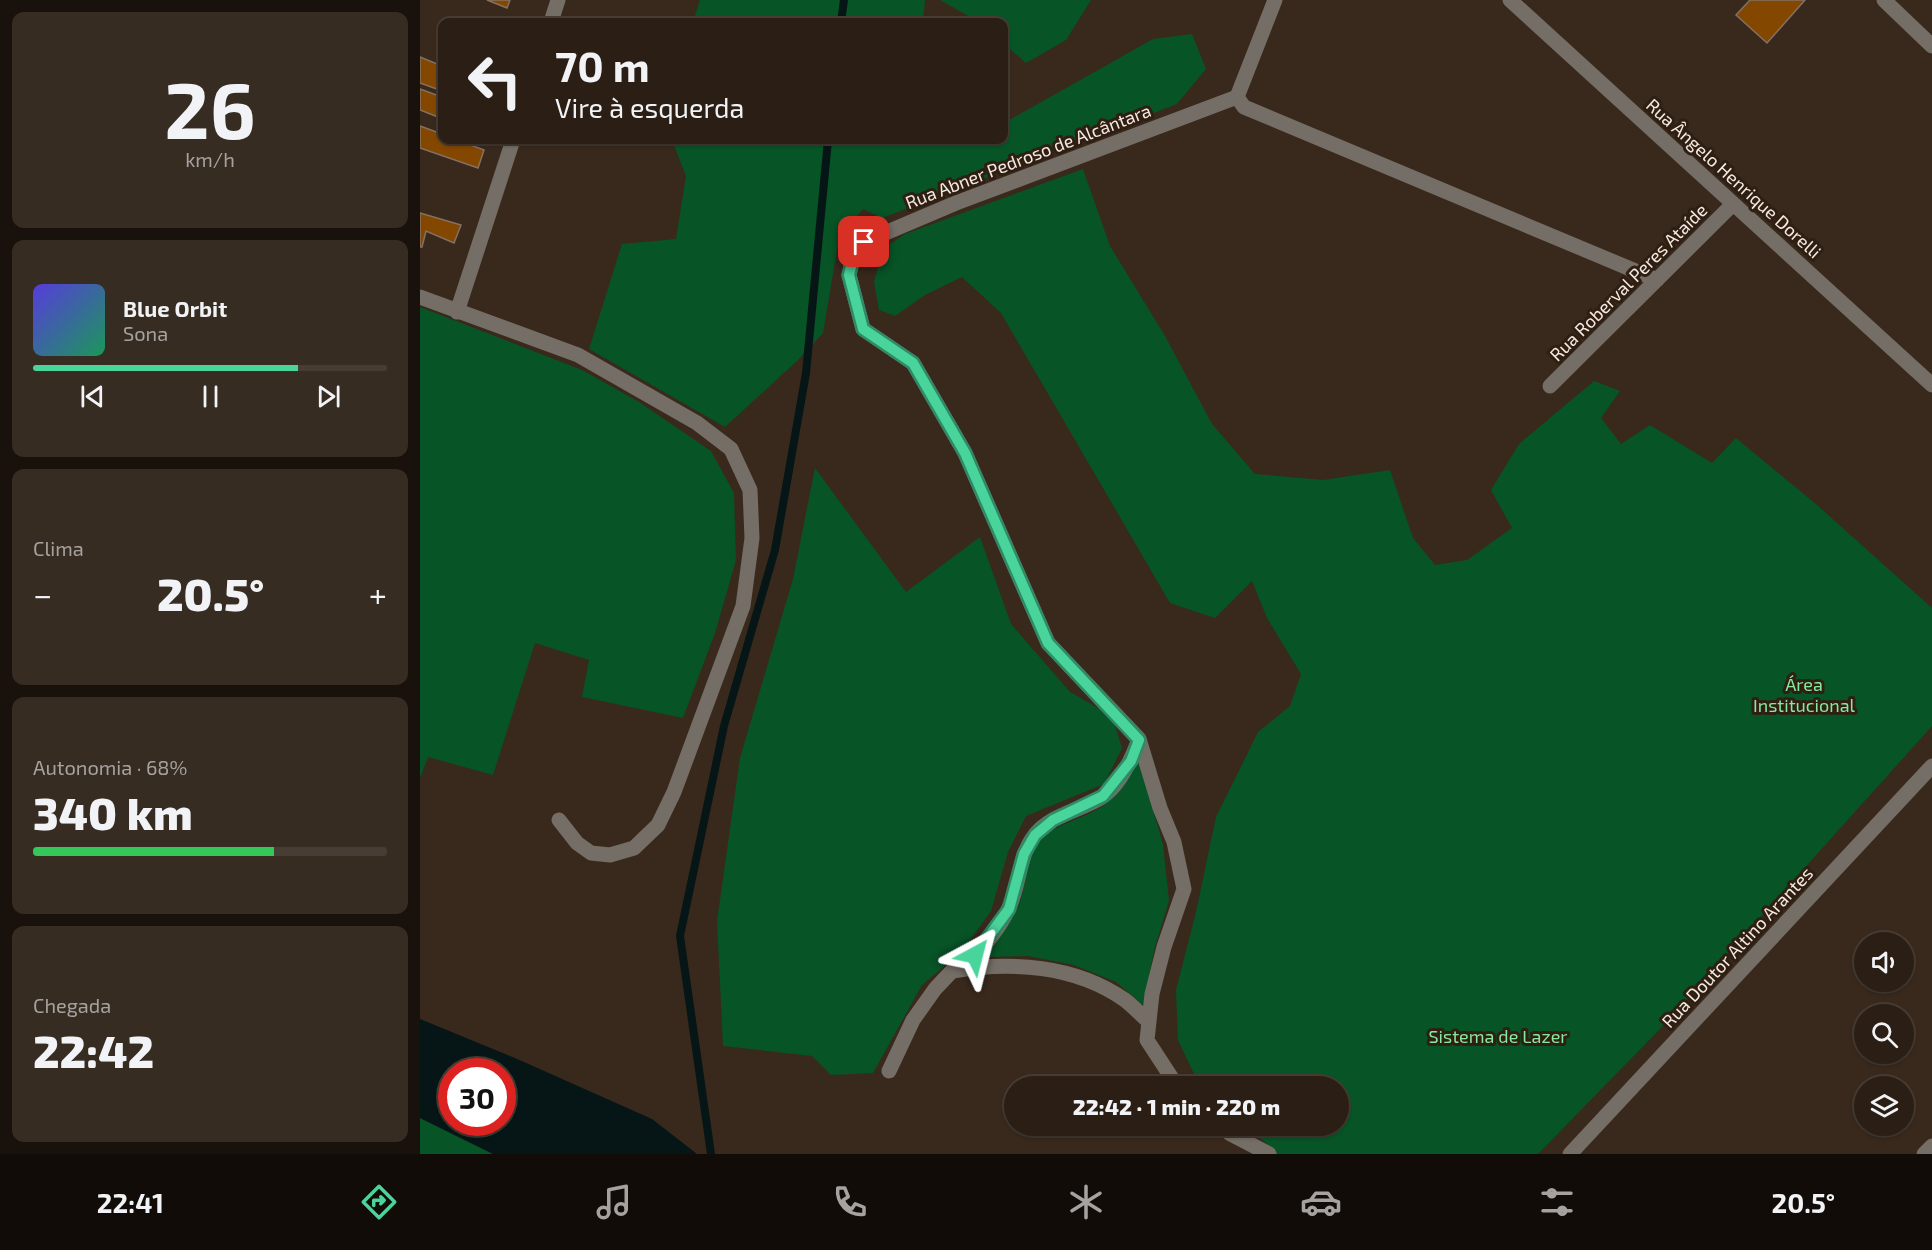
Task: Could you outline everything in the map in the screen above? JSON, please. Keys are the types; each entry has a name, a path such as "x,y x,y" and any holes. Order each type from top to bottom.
{"street":[{"path":"552,18 558,0"},
{"path":"1275,0 1237,97 1244,107 1657,280"},
{"name":"Rua Ângelo Henrique Dorelli","path":"1510,0 1932,384"},
{"path":"1884,0 1932,46"},
{"name":"Rua Abner Pedroso de Alcântara","path":"1170,1076 1147,1040 1152,994 1161,956 1184,889 1174,842 1160,807 1139,740 1048,643 965,453 913,363 863,329 849,275 853,258 864,242 956,203 1237,97"},
{"path":"457,312 512,144"},
{"name":"Rua Roberval Peres Ataíde","path":"1550,386 1733,204"},
{"path":"420,297 578,356 697,423 731,449 750,490 752,538 743,606 674,792 658,825 634,848 610,855 591,853 577,843 559,820"},
{"path":"964,969 987,942 1009,909 1024,854 1035,835 1053,820 1103,796 1131,761 1139,740"},
{"name":"Rua Doutor Altino Arantes","path":"1570,1154 1932,766"},
{"path":"890,1071 913,1020 935,989 952,971 1015,966 1049,969 1079,976 1126,1001 1149,1022"},
{"path":"1235,1136 1269,1154"},
{"path":"1924,1154 1932,1146"}],"green space":[{"path":"700,0 925,0 923,18 694,18"},
{"path":"940,0 1091,0 1066,40 1026,63 1008,47 1008,18 972,18"},
{"path":"1192,34 1206,69 1177,104 882,218 863,209 839,238 823,333 797,361 725,427 589,349 622,244 676,239 686,176 674,144 1008,144 1008,121 1153,39"},
{"path":"1083,169 1110,246 1165,336 1212,424 1255,474 1323,480 1390,470 1413,538 1435,565 1467,560 1512,528 1491,490 1519,444 1594,381 1620,391 1601,418 1621,444 1650,425 1712,463 1736,438 1817,505 1932,608 1932,726 1660,1029 1538,1154 1264,1154 1267,1144 1258,1136 1349,1136 1349,1076 1195,1076 1178,1040 1176,990 1196,912 1216,817 1258,732 1290,706 1301,674 1267,618 1252,581 1215,618 1170,603 1001,313 962,277 925,295 895,316 879,310 874,282 883,249 905,234"},
{"path":"420,307 582,370 639,402 711,451 734,493 736,560 715,633 683,718 582,697 589,660 535,643 493,775 428,757 420,778"},
{"path":"815,468 906,592 980,537 1011,624 1070,692 1112,716 1122,748 1104,784 1026,816 1008,852 991,911 963,950 922,985 873,1073 831,1075 812,1056 723,1046 717,921 740,758 793,579"},
{"path":"1138,759 1163,844 1169,901 1155,947 1143,1005 1116,982 1074,965 1028,956 981,957 1002,932 1019,905 1030,857 1038,843 1050,832 1098,809 1112,799 1122,787"},
{"path":"420,1118 438,1127 438,1136 456,1136 493,1154 420,1154"}],"shaded area":[{"path":"420,1019 515,1058 438,1058 438,1127 420,1118"},
{"path":"516,1058 652,1119 697,1154 493,1154 456,1136 516,1136"}],"building":[{"path":"487,0 510,0 507,8"},
{"path":"1750,0 1805,0 1767,43 1736,15"},
{"path":"420,57 438,64 438,90 420,83"},
{"path":"420,89 438,96 438,117 420,110"},
{"path":"420,126 438,133 438,144 468,144 484,150 478,168 420,148"},
{"path":"420,213 461,225 454,243 426,231 422,247 420,247"}],"waterway":[{"path":"842,18 844,0"},
{"path":"711,1154 680,936 724,726 775,550 806,373 828,144"}],"route":[{"path":"864,242 853,258 849,275 863,329 913,363 965,453 1048,643 1139,740 1131,761 1103,796 1053,820 1035,835 1024,854 1009,909 987,942 975,955"}],"park label":[{"name":"Área Institucional","path":"1804,694"},
{"name":"Sistema de Lazer","path":"1498,1036"}]}
